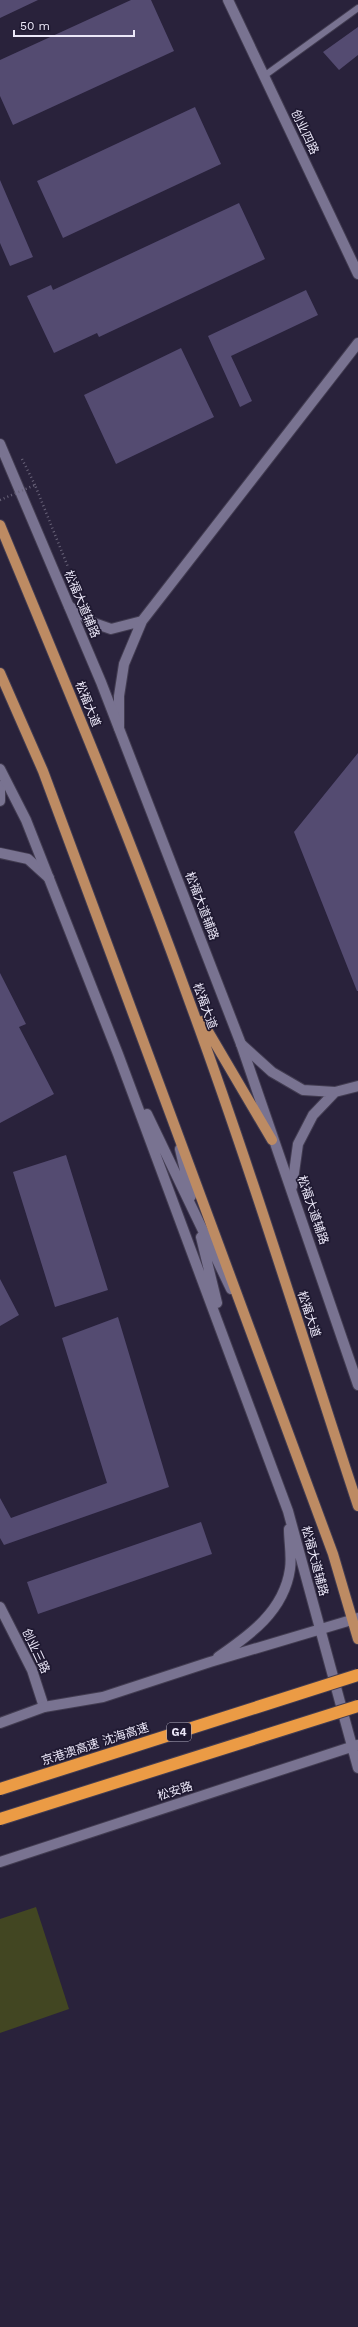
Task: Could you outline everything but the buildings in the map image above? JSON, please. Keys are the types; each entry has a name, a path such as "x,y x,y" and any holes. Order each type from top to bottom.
{"highway":[{"name":"京港澳高速 沈海高速","path":"0,1789 358,1675"},
{"name":"G4","path":"0,1819 358,1706"}],"main road":[{"name":"创业四路","path":"228,0 358,274"},
{"path":"119,728 119,696 124,664 142,621 358,343"},
{"name":"松福大道辅路","path":"0,444 119,728 241,1044 272,1140 292,1187 358,1385"},
{"name":"松福大道","path":"0,525 79,715 190,1002 233,1125 358,1506"},
{"path":"69,606 91,622 111,629 142,621"},
{"path":"0,673 43,771 171,1116 332,1554 355,1619 358,1639"},
{"name":"松福大道辅路","path":"0,769 26,820 118,1054 288,1511 320,1630 355,1745 358,1768"},
{"path":"0,786 0,800"},
{"path":"0,853 28,859 49,878"},
{"path":"190,1002 272,1140"},
{"path":"241,1044 272,1072 302,1090 335,1092 358,1086"},
{"name":"松福大道辅路","path":"118,1054 248,1325"},
{"path":"292,1187 298,1144 313,1115 335,1092"},
{"name":"松福大道辅路","path":"171,1116 233,1365"},
{"path":"210,1662 251,1634 278,1606 290,1569 288,1511"},
{"name":"创业三路","path":"0,1607 32,1670 44,1708"},
{"path":"0,1723 44,1708 103,1697 210,1662 355,1619"},
{"name":"松安路","path":"0,1862 355,1745"}],"lane":[{"path":"264,76 358,8"}],"path":[{"path":"20,454 68,567"},
{"path":"0,500 34,485"}],"green space":[{"path":"36,1907 69,2009 0,2033 0,1919"}]}
